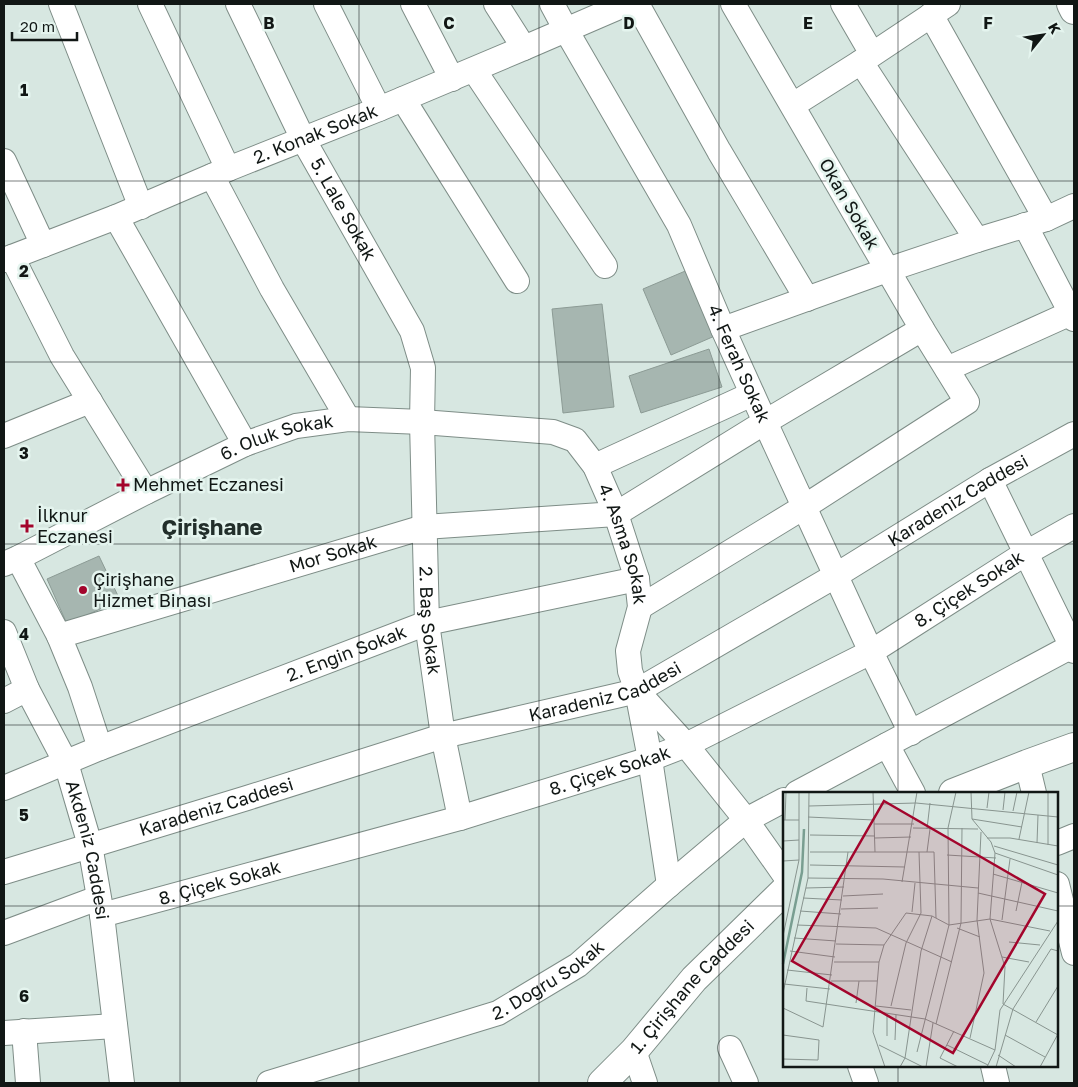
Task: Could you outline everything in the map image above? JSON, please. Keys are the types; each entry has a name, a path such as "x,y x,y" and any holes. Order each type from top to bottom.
{"street":[{"path":"62,4 141,207"},
{"path":"150,4 220,172 272,289 348,419"},
{"name":"5. Lale Sokak","path":"238,4 303,139 412,331 423,368 422,422"},
{"path":"326,4 379,110"},
{"path":"413,4 452,79"},
{"path":"496,4 524,48"},
{"name":"4. Ferah Sokak","path":"552,4 679,225 752,394 871,652 911,733"},
{"name":"2. Konak Sokak","path":"8,259 141,207 220,172 379,110 626,4"},
{"path":"637,4 719,151 807,299"},
{"name":"Okan Sokak","path":"734,4 887,270 967,402 804,507"},
{"path":"843,4 867,58 976,240"},
{"path":"1071,4 1074,10"},
{"path":"793,105 939,10 1036,222 1071,306 947,369"},
{"path":"474,70 605,266"},
{"path":"403,99 517,281"},
{"path":"4,161 43,245"},
{"path":"723,329 887,270 1036,222 1074,206"},
{"path":"116,217 245,444"},
{"path":"8,259 62,356 146,492"},
{"path":"616,514 765,422 922,329"},
{"path":"595,466 752,394"},
{"path":"4,436 90,401"},
{"name":"6. Oluk Sokak","path":"11,561 245,444 296,426 348,419 422,422 553,432 575,440"},
{"name":"2. Baş Sokak","path":"422,422 427,623 443,736 460,818"},
{"name":"Karadeniz Caddesi","path":"4,872 443,736 637,691 836,576 990,480 1074,434"},
{"name":"4. Asma Sokak","path":"575,440 595,466 616,514 637,579 640,607 628,651 630,671 637,691 686,745 746,820 783,873"},
{"path":"798,792 1074,647 990,480"},
{"path":"640,607 804,507"},
{"name":"Mor Sokak","path":"59,636 424,527 616,514"},
{"name":"8. Çiçek Sokak","path":"4,933 100,906 460,818 650,759 686,745 871,652 1026,553 1074,526"},
{"path":"11,561 59,636 80,687 100,748"},
{"name":"2. Engin Sokak","path":"66,763 100,748 427,623 637,579"},
{"name":"Akdeniz Caddesi","path":"4,636 27,688 66,763 90,845 100,906 122,1083"},
{"path":"4,701 27,688"},
{"path":"637,691 650,759 669,884"},
{"path":"887,745 912,792"},
{"path":"956,792 1074,747"},
{"path":"4,788 66,763"},
{"path":"1027,764 1034,792"},
{"name":"2. Doğru Sokak","path":"269,1083 498,1013 578,965 669,884 746,820 783,801"},
{"path":"1058,843 1074,836"},
{"path":"1058,890 1067,943"},
{"name":"1. Çirişhane Caddesi","path":"602,1083 634,1051 694,979 783,892"},
{"path":"28,1083 14,1032 116,1026"},
{"path":"730,1048 746,1083"},
{"path":"634,1051 645,1083"},
{"path":"860,1067 866,1083"},
{"path":"993,1067 997,1083"}],"building":[{"path":"690,269 717,335 671,355 643,289"},
{"path":"602,304 614,407 563,413 552,309"},
{"path":"709,349 722,387 641,413 629,376"},
{"name":"Çirişhane Hizmet Binası","path":"99,556 120,600 67,624 47,579"}],"place":[{"name":"Mehmet Eczanesi","path":"123,485"},
{"name":"İlknur Eczanesi","path":"27,526"},
{"name":"Çirişhane Hizmet Binası","path":"83,590"}],"district":[{"name":"Çirişhane","path":"212,527"}]}
